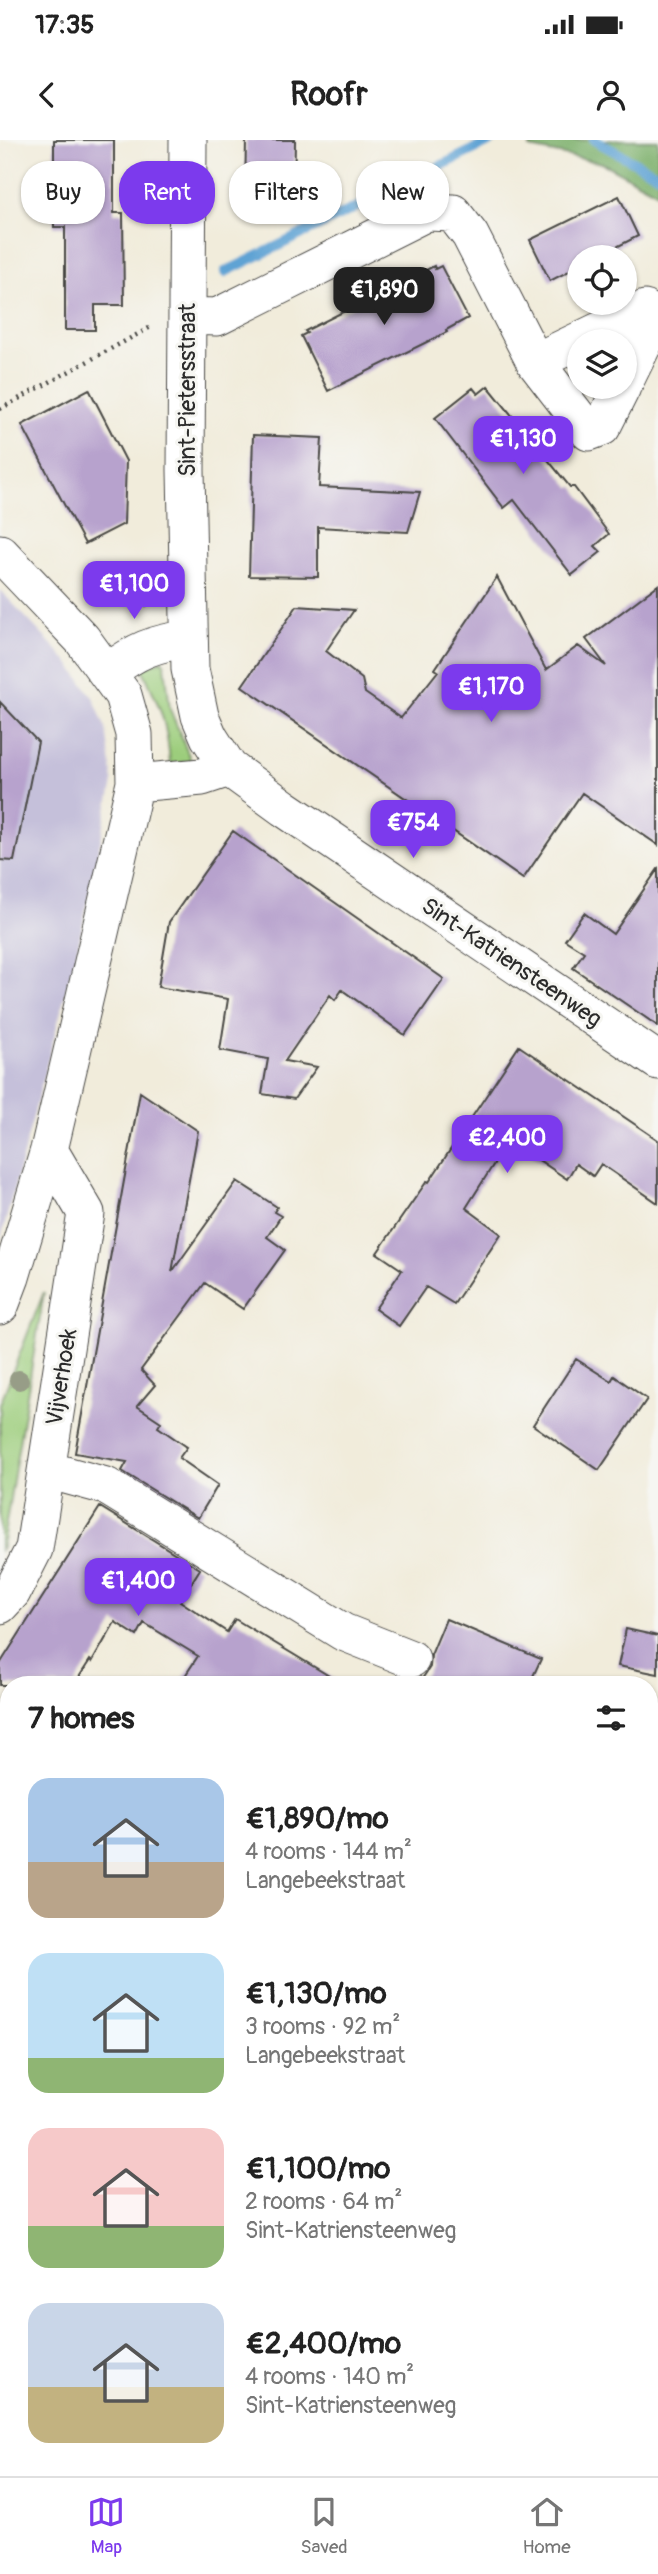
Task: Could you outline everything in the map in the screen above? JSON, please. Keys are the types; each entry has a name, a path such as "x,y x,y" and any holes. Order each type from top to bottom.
{"street":[{"name":"Sint-Pietersstraat","path":"188,140 188,639"},
{"path":"187,320 216,317 427,212 453,214 470,235 535,362 589,432 602,427 616,399"},
{"path":"603,329 645,309 656,318 637,357"},
{"path":"535,362 567,347"},
{"path":"0,553 82,639 123,695 134,734 135,783 49,1150 0,1306"},
{"path":"108,672 133,653 162,642 188,639"},
{"name":"Sint-Katriensteenweg","path":"188,639 190,669 200,716 209,737 229,768 658,1061"},
{"path":"135,783 202,777 229,768"},
{"name":"Vijverhoek","path":"0,1605 12,1592 34,1549 86,1213 49,1150"},
{"path":"47,1470 106,1486 343,1632 411,1659"}],"path":[{"path":"0,409 151,327 187,320"}],"shaded area":[{"path":"0,590 68,662 94,699 106,729 113,782 78,946 0,1242"}],"green space":[{"path":"531,140 658,140 658,193 602,163 530,148"},
{"path":"162,660 165,665 170,709 191,761 170,764 162,714 142,668"},
{"path":"44,1292 2,1547 0,1550 0,1404"}],"building":[{"path":"54,140 114,140 114,213 119,213 119,224 123,224 124,305 95,305 95,330 65,330 65,227 54,227 54,224 105,224 105,161 54,161"},
{"path":"246,140 295,140 295,161 246,161"},
{"path":"619,196 638,236 620,245 567,245 567,272 550,281 530,240"},
{"path":"434,266 435,269 441,266 468,318 446,330 447,332 328,391 301,336 307,333 305,331"},
{"path":"488,386 570,487 574,487 609,534 595,546 601,552 572,575 514,500 504,508 435,418 473,388 478,394"},
{"path":"89,389 126,461 124,524 85,544 22,425"},
{"path":"253,435 322,438 319,487 420,492 408,532 318,527 318,577 249,576"},
{"path":"497,577 546,670 578,646 606,666 586,639 658,585 658,845 582,793 523,879 242,686 297,606 354,610 326,651 362,679 365,693 401,718 438,671 435,669"},
{"path":"0,702 38,742 14,861 0,860"},
{"path":"233,831 444,979 405,1035 342,990 335,1000 330,995 285,1061 317,1067 294,1099 262,1094 268,1059 220,1050 228,999 158,987 169,922"},
{"path":"658,869 658,1026 573,968 584,952 565,940 584,913 613,934"},
{"path":"519,1046 658,1140 658,1203 601,1164 593,1176 576,1164 567,1179 509,1140 466,1208 501,1234 454,1304 426,1287 399,1326 375,1309 402,1270 377,1253 427,1181 429,1182"},
{"path":"140,1092 198,1131 172,1272 237,1181 277,1207 274,1212 281,1216 267,1237 285,1250 243,1309 205,1283 141,1370 155,1385 137,1406 161,1422 158,1427 187,1447 179,1458 218,1485 198,1518 122,1471 127,1462 75,1453"},
{"path":"576,1359 611,1381 614,1376 647,1399 599,1470 533,1425"},
{"path":"100,1507 200,1569 180,1601 227,1632 235,1619 329,1676 185,1676 198,1656 144,1623 137,1636 115,1622 92,1662 90,1660 80,1676 0,1676 0,1664"},
{"path":"446,1619 541,1659 533,1676 424,1676 430,1667 431,1655"},
{"path":"626,1629 658,1636 658,1674 618,1666"}],"waterway":[{"path":"225,272 493,140"},
{"path":"594,140 658,175"}]}
